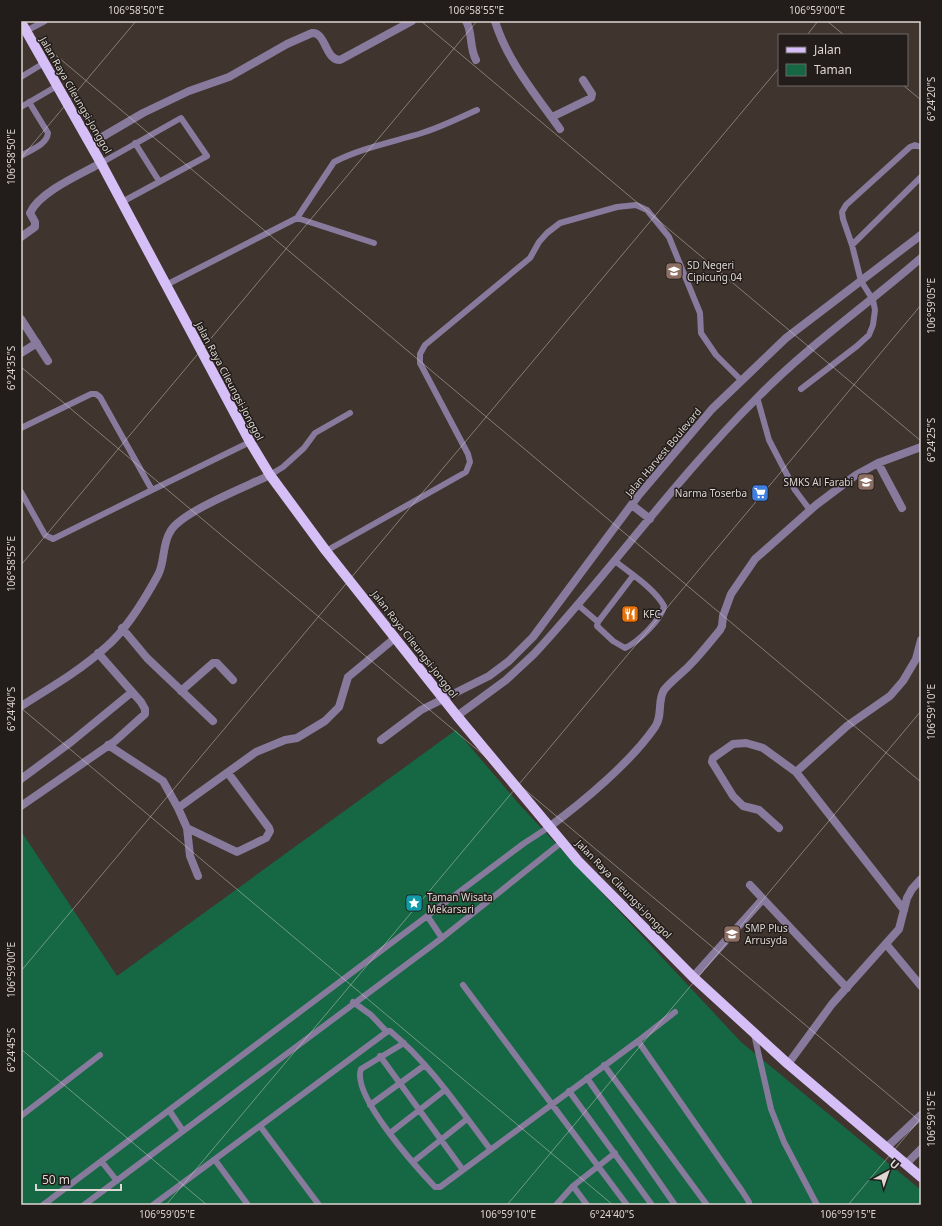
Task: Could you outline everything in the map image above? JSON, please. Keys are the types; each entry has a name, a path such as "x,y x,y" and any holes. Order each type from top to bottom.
{"main road":[{"name":"Jalan Raya Cileungsi-Jonggol","path":"24,27 101,163 250,442 270,475 326,551 442,698 578,861 693,977 788,1064 921,1177"}],"street":[{"path":"90,144 143,113 189,91 229,78 287,44 312,33 318,35 332,57 340,60 412,21"},
{"path":"466,21 470,29 472,52 476,60"},
{"path":"495,21 503,43 513,60 560,129"},
{"path":"552,117 591,98 592,94 583,80"},
{"path":"21,237 35,227 35,222 30,213 37,203 54,190 101,163"},
{"name":"Jalan Harvest Boulevard","path":"381,740 421,710 442,698 489,676 509,661 526,645 632,505 712,409 786,338 921,235"},
{"path":"457,716 506,680 534,654 757,397 808,349 873,300 921,258"},
{"path":"21,320 48,361"},
{"path":"21,353 37,343"},
{"path":"549,827 607,778 655,727 660,715 664,690 689,666 720,630 723,616 732,594 755,559 810,510 856,475 878,463 921,447"},
{"path":"878,463 902,508"},
{"path":"21,706 47,690 107,646 143,601 158,576 161,569 165,543 169,532 176,523 191,513 270,475"},
{"path":"632,505 650,519"},
{"path":"122,628 147,658 213,721"},
{"path":"178,808 256,752 285,740 297,738 325,721 339,707 348,677 395,638"},
{"path":"796,772 847,726 890,696 903,681 916,659 921,640"},
{"path":"21,806 108,745 145,714 144,708 132,692 98,653"},
{"path":"181,690 213,663 217,664 233,680"},
{"path":"21,779 71,742 132,692"},
{"path":"779,828 759,810 743,806 733,796 712,762 713,758 733,744 754,744 769,751 796,772 904,910"},
{"path":"108,745 163,781 188,828 190,856 198,876"},
{"path":"188,828 237,852 268,836 270,831 269,828 228,773"},
{"path":"788,1064 832,1004 899,929 909,893 921,878"},
{"path":"750,885 847,988"},
{"path":"693,977 763,899"},
{"path":"886,944 921,986"},
{"path":"886,1148 921,1116"},
{"path":"906,1164 921,1149"}],"lane":[{"path":"24,27 45,21"},
{"path":"21,77 44,63"},
{"path":"21,107 57,86"},
{"path":"21,156 48,138 48,133 29,102"},
{"path":"166,286 297,218 334,162 391,141 422,133 476,110"},
{"path":"101,163 181,118 207,156 122,202"},
{"path":"136,143 159,181"},
{"path":"801,389 843,358 869,335 875,318 873,300 861,281 842,212 846,205 910,148 915,145 921,147"},
{"path":"852,245 921,177"},
{"path":"326,551 466,472 470,462 468,454 420,363 420,354 425,345 530,258 539,242 547,233 560,223 624,206 636,205 652,214 669,237 700,313 701,333 716,355 741,380"},
{"path":"297,218 374,243"},
{"path":"21,428 91,394 96,394 100,397 152,490"},
{"path":"757,397 769,440 795,490 810,510"},
{"path":"270,475 283,467 304,448 315,433 350,414"},
{"path":"21,492 45,535 53,539 250,442"},
{"path":"615,561 633,576 659,598 664,606 660,615 634,644 625,648 613,641 599,630 597,626 598,622 633,576"},
{"path":"578,605 598,622"},
{"path":"43,1205 428,917 523,844 549,827"},
{"path":"84,1205 117,1182 353,1002 442,938 562,842"},
{"path":"428,917 442,938"},
{"path":"463,985 628,1205"},
{"path":"353,1002 370,1015 387,1032 390,1031 404,1042 425,1065 490,1149"},
{"path":"404,1042 361,1069 359,1075 360,1081 370,1105 390,1133 413,1162 436,1187 442,1187 490,1149 638,1041 675,1012"},
{"path":"153,1205 387,1032"},
{"path":"753,1032 770,1109 784,1142 817,1205"},
{"path":"638,1041 742,1191 749,1202 749,1205"},
{"path":"21,1116 100,1055"},
{"path":"380,1056 463,1170"},
{"path":"370,1105 425,1065"},
{"path":"604,1065 706,1205"},
{"path":"587,1078 675,1205"},
{"path":"390,1133 445,1090"},
{"path":"569,1091 652,1205"},
{"path":"169,1110 183,1131"},
{"path":"413,1162 441,1138 467,1119"},
{"path":"260,1126 320,1205"},
{"path":"556,1205 573,1186 614,1153"},
{"path":"215,1160 248,1205"},
{"path":"102,1162 117,1182"},
{"path":"573,1186 587,1205"}],"green space":[{"name":"Taman Wisata Mekarsari","path":"456,730 519,804 741,1042 921,1190 921,1205 21,1205 21,831 117,976"}],"place":[{"name":"SD Negeri Cipicung 04","path":"674,271"},
{"name":"SMKS Al Farabi","path":"866,482"},
{"name":"Narma Toserba","path":"760,493"},
{"name":"KFC","path":"630,614"},
{"name":"Taman Wisata Mekarsari","path":"414,903"},
{"name":"SMP Plus Arrusyda","path":"732,934"}]}
